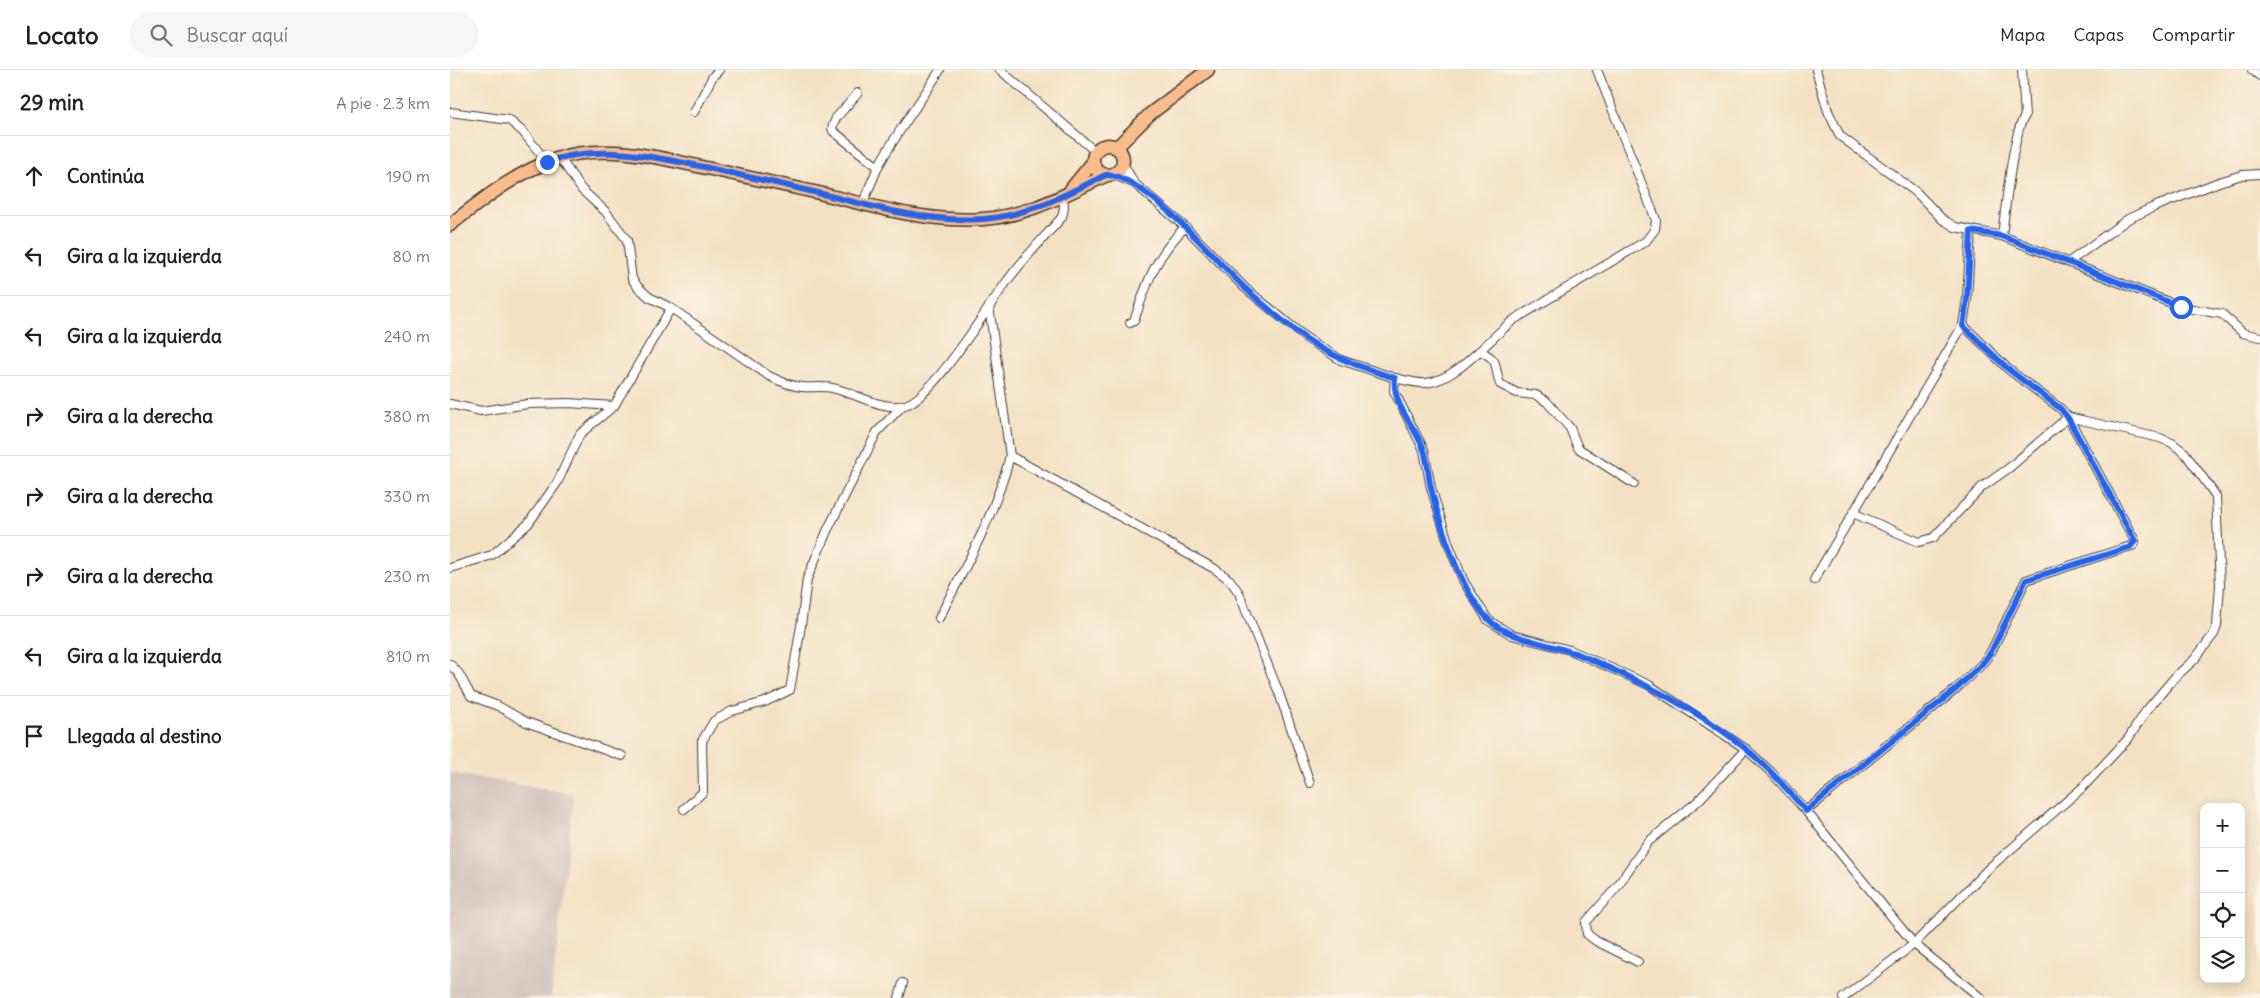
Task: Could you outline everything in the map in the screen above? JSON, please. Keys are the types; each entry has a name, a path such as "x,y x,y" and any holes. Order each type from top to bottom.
{"main road":[{"path":"1116,148 1150,114 1208,70"},
{"path":"450,226 484,197 547,162 576,154 618,152 673,160 862,205 950,218 982,219 1042,206 1119,170 1122,162 1121,154 1116,148 1107,146 1094,157 1065,194"},
{"path":"1094,157 1099,172 1109,174"}],"street":[{"path":"694,112 713,76 719,70"},
{"path":"862,205 878,167 892,141 929,90 940,70"},
{"path":"1000,70 1094,157"},
{"path":"1122,162 1134,183 1185,227 1245,288 1306,338 1342,360 1395,378 1425,384 1445,377 1480,351 1500,330 1646,241 1656,229 1656,220 1597,70"},
{"path":"1816,70 1828,111 1840,136 1916,192 1942,220 1955,227 2002,236 2134,290 2181,307 2222,314 2243,333 2260,337"},
{"path":"2002,236 2016,140 2020,121 2024,116 2022,70"},
{"path":"2252,70 2260,76"},
{"path":"858,93 836,118 832,128 833,131 878,167"},
{"path":"450,112 509,120 523,132 547,162"},
{"path":"560,158 582,190 606,212 627,240 632,279 649,297 671,308 780,382 800,387 832,388 890,405 903,405 913,402 932,385 1009,278 1062,217 1065,194"},
{"path":"1109,174 1134,183"},
{"path":"2069,262 2128,219 2154,207 2219,182 2242,175 2260,174"},
{"path":"1130,323 1134,321 1150,274 1160,256 1185,227"},
{"path":"1814,580 1963,326 1967,299 1971,231"},
{"path":"939,618 983,534 1004,480 1010,456 989,306"},
{"path":"450,568 492,555 528,524 557,483 580,434 614,406 671,308"},
{"path":"1806,811 1948,696 1982,664 1991,652 2026,580 2134,545 2135,541 2068,418 2061,409 2008,369 1963,326"},
{"path":"1480,351 1492,356 1496,362 1500,384 1517,393 1536,395 1547,402 1570,428 1578,448 1634,484"},
{"path":"1395,378 1394,390 1424,450 1431,488 1449,545 1464,582 1488,620 1512,635 1570,650 1649,685 1746,749 1772,773 1806,811 1914,944 1981,998"},
{"path":"450,404 481,411 553,404 614,406"},
{"path":"684,810 703,792 702,741 714,720 732,710 765,702 790,690 807,578 827,531 877,432 903,405"},
{"path":"1853,514 1920,542 1933,538 1982,486 2009,468 2068,418"},
{"path":"1843,998 1914,944 1990,868 2082,788 2128,739 2146,710 2174,678 2194,660 2217,626 2218,502 2213,488 2185,453 2172,443 2068,418"},
{"path":"1010,456 1215,569 1230,580 1248,615 1280,693 1310,783"},
{"path":"450,664 459,674 471,696 498,706 526,722 622,756"},
{"path":"1638,962 1596,941 1587,934 1586,922 1616,888 1648,842 1698,800 1746,749"},
{"path":"899,998 903,983"}],"shaded area":[{"path":"450,773 574,794 551,998 450,998"}],"route":[{"path":"547,162 576,154 618,152 673,160 862,205 950,218 982,219 1021,212 1042,206 1106,175 1112,174 1134,183 1185,227 1245,288 1306,338 1342,360 1395,378 1394,390 1400,406 1424,450 1431,488 1449,545 1464,582 1488,620 1512,635 1570,650 1649,685 1746,749 1772,773 1806,811 1955,690 1982,664 1991,652 2026,580 2134,545 2135,541 2068,418 2061,409 2008,369 1963,326 1967,299 1971,231 2002,236 2134,290 2181,307"}]}
